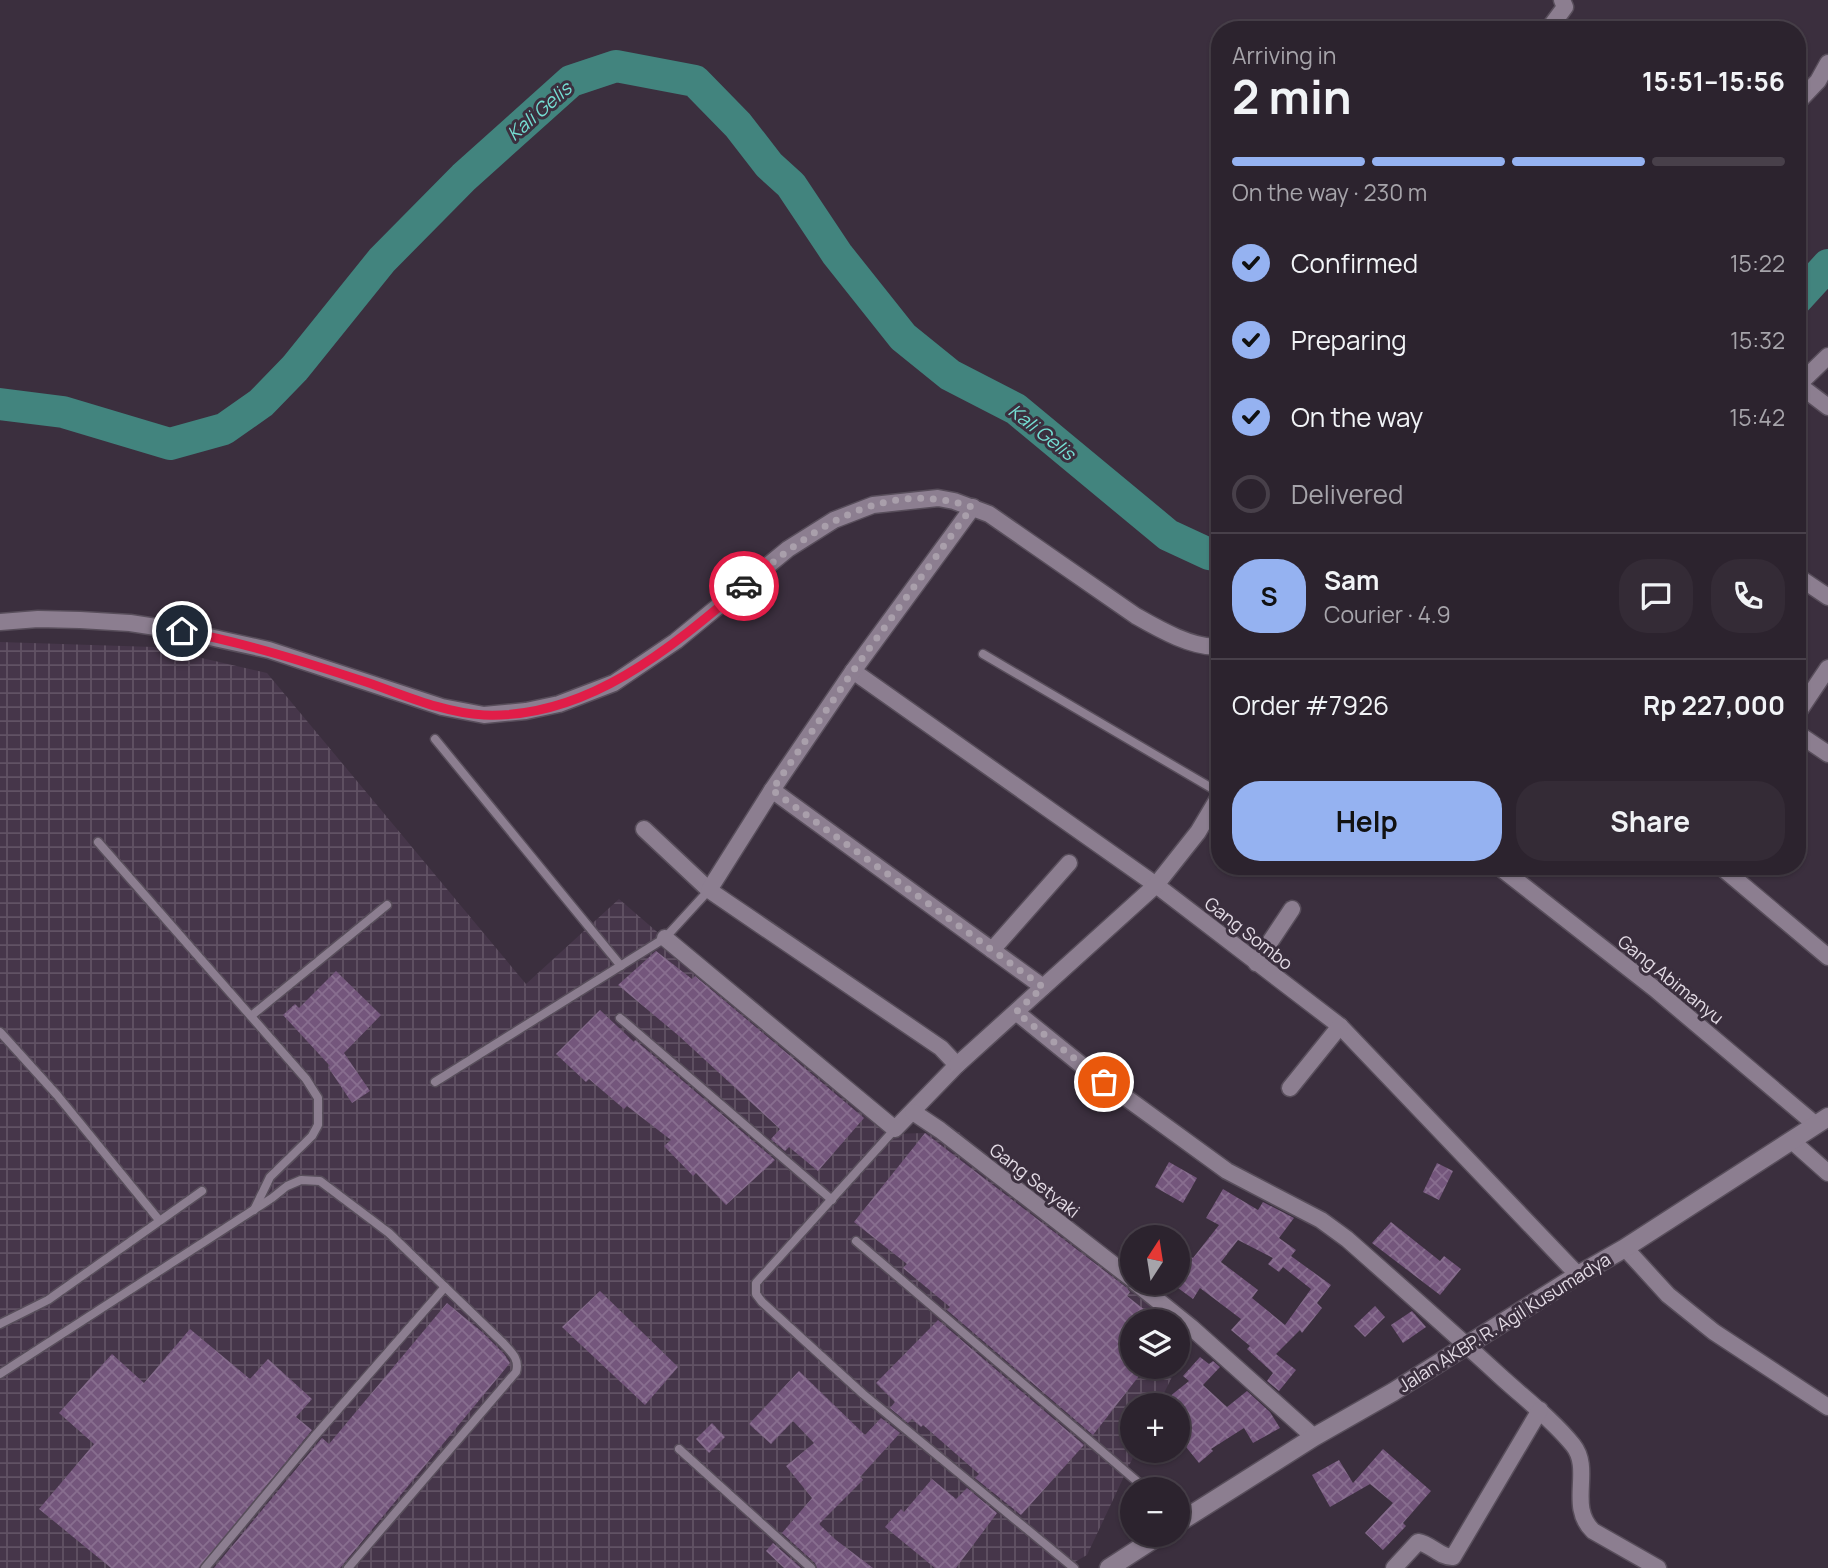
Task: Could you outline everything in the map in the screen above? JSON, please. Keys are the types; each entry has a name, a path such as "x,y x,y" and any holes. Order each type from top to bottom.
{"main road":[{"name":"Jalan AKBP. R. Agil Kusumadya","path":"1190,1513 1393,1392 1625,1248 1822,1121"},
{"path":"1109,1568 1141,1547"}],"street":[{"path":"1554,21 1566,2"},
{"path":"1806,94 1818,81 1828,63"},
{"path":"1806,378 1828,356"},
{"path":"1806,392 1828,407"},
{"path":"0,622 80,620 130,623 182,631 269,650 442,707 484,715 526,711 559,704 614,684 676,641 788,549 834,520 873,505 918,499 946,500 972,507 1007,525 1136,616 1176,636 1211,646"},
{"path":"709,890 772,790 853,671 972,507"},
{"path":"1806,582 1828,597"},
{"path":"1806,700 1828,668"},
{"name":"Gang Sombo","path":"853,671 1156,885 1339,1026 1578,1275"},
{"path":"1806,739 1828,754"},
{"path":"772,790 1043,987"},
{"path":"666,938 895,1129 957,1065 1156,885 1198,832 1211,810"},
{"path":"644,829 709,890 940,1048 957,1065"},
{"path":"992,950 1069,863"},
{"name":"Gang Abimanyu","path":"1509,875 1822,1121"},
{"path":"1731,875 1828,957"},
{"path":"1256,963 1292,909"},
{"path":"1016,1012 1084,1067 1227,1171 1321,1220 1347,1239 1540,1410 1579,1453 1581,1510 1586,1524 1592,1531 1658,1568"},
{"path":"1290,1088 1339,1026"},
{"name":"Gang Setyaki","path":"914,1112 1120,1270"},
{"path":"1792,1141 1828,1173"},
{"path":"1625,1248 1668,1295 1714,1332 1828,1407"},
{"path":"1151,1295 1314,1437"},
{"path":"1394,1568 1418,1542 1448,1558 1453,1557 1540,1410"}],"lane":[{"path":"983,654 1211,789"},
{"path":"435,738 621,966"},
{"path":"98,842 306,1079 318,1098 320,1115 312,1136 270,1177 254,1210"},
{"path":"435,1082 666,938 709,890"},
{"path":"251,1016 387,905"},
{"path":"620,1018 832,1200"},
{"path":"0,1032 57,1096 159,1220"},
{"path":"895,1129 756,1283 756,1294 863,1394 1073,1568"},
{"path":"0,1374 287,1186 301,1180 320,1181 388,1233 516,1358 518,1365 516,1372 348,1568"},
{"path":"0,1324 48,1300 202,1191"},
{"path":"856,1241 1132,1477"},
{"path":"205,1568 314,1437 445,1287"},
{"path":"679,1449 811,1568"}],"shaded area":[{"path":"0,642 154,647 267,673 526,984 619,899 891,1134 959,1132 1120,1275 1120,1295 1143,1295 1158,1309 1120,1309 1120,1379 1171,1379 1164,1393 1120,1393 1120,1463 1130,1463 1124,1477 1120,1477 1120,1485 1087,1555 1064,1568 0,1568"}],"building":[{"path":"656,951 692,979 695,976 864,1118 818,1171 789,1147 785,1151 771,1139 780,1129 679,1036 618,985"},
{"path":"336,971 381,1015 344,1053 370,1091 352,1103 328,1067 330,1066 283,1015 295,1004 299,1008"},
{"path":"600,1010 634,1042 635,1040 775,1160 726,1205 696,1173 693,1176 664,1146 671,1140 627,1106 624,1109 589,1079 586,1082 556,1054"},
{"path":"925,1133 1120,1283 1120,1295 1128,1295 1144,1309 1120,1309 1120,1379 1137,1379 1126,1393 1120,1393 1120,1400 1093,1435 947,1310 950,1307 903,1268 907,1264 854,1222"},
{"path":"1169,1162 1197,1178 1183,1203 1155,1187"},
{"path":"1437,1163 1453,1171 1439,1200 1423,1192"},
{"path":"1223,1189 1258,1210 1263,1202 1294,1218 1279,1238 1296,1250 1291,1256 1331,1285 1317,1303 1322,1308 1302,1333 1300,1330 1276,1354 1296,1370 1279,1391 1267,1381 1273,1373 1247,1349 1250,1346 1231,1330 1241,1319 1200,1288 1193,1299 1188,1295 1190,1295 1190,1256 1193,1258 1219,1225 1206,1218","holes":["1238,1240 1273,1258 1268,1264 1279,1272 1283,1267 1311,1289 1285,1325 1252,1298 1258,1290 1221,1262"]},
{"path":"1391,1222 1440,1261 1444,1256 1461,1269 1440,1295 1372,1243"},
{"path":"600,1291 678,1367 645,1405 562,1327"},
{"path":"447,1303 482,1332 510,1363 340,1568 214,1568 322,1438 329,1444"},
{"path":"1375,1306 1385,1317 1365,1337 1354,1326"},
{"path":"1412,1311 1426,1327 1403,1343 1391,1325"},
{"path":"938,1320 1084,1445 1021,1515 975,1478 979,1474 923,1425 921,1427 912,1419 908,1423 890,1408 895,1402 876,1383"},
{"path":"190,1329 250,1379 268,1359 312,1399 296,1417 312,1430 199,1568 111,1568 39,1509 94,1444 59,1413 112,1354 144,1383"},
{"path":"1200,1357 1209,1364 1213,1361 1220,1367 1203,1385 1227,1407 1247,1391 1270,1412 1280,1428 1253,1443 1244,1428 1211,1449 1213,1451 1199,1463 1190,1452 1190,1393 1174,1393 1189,1381 1187,1379 1190,1379 1190,1368"},
{"path":"799,1371 865,1435 881,1418 900,1433 860,1477 863,1480 819,1524 873,1568 817,1568 815,1563 782,1533 812,1498 786,1466 814,1443 793,1421 771,1444 749,1424"},
{"path":"712,1423 725,1437 709,1453 696,1439"},
{"path":"1383,1449 1431,1491 1403,1523 1406,1526 1383,1550 1365,1533 1393,1503 1370,1484 1330,1507 1312,1475 1339,1460 1353,1483"},
{"path":"932,1479 956,1499 967,1488 997,1513 956,1568 935,1568 885,1527 901,1509 904,1512"},
{"path":"773,1543 801,1568 784,1568 766,1551"}],"waterway":[{"name":"Kali Gelis","path":"0,404 63,412 170,444 224,429 261,403 295,368 382,260 464,177 571,81 616,66 695,81 738,125 769,165 791,185 837,254 903,337 950,375 1016,409 1168,535 1211,554"},
{"name":"Kali Gelis","path":"1806,289 1828,265"}],"way so far":[{"path":"744,586 788,549 834,520 873,505 938,498 972,507 853,671 772,790 1043,987 1016,1012 1104,1082"}],"route":[{"path":"182,631 269,650 442,707 484,715 526,711 559,704 614,684 676,641 744,586"}]}
